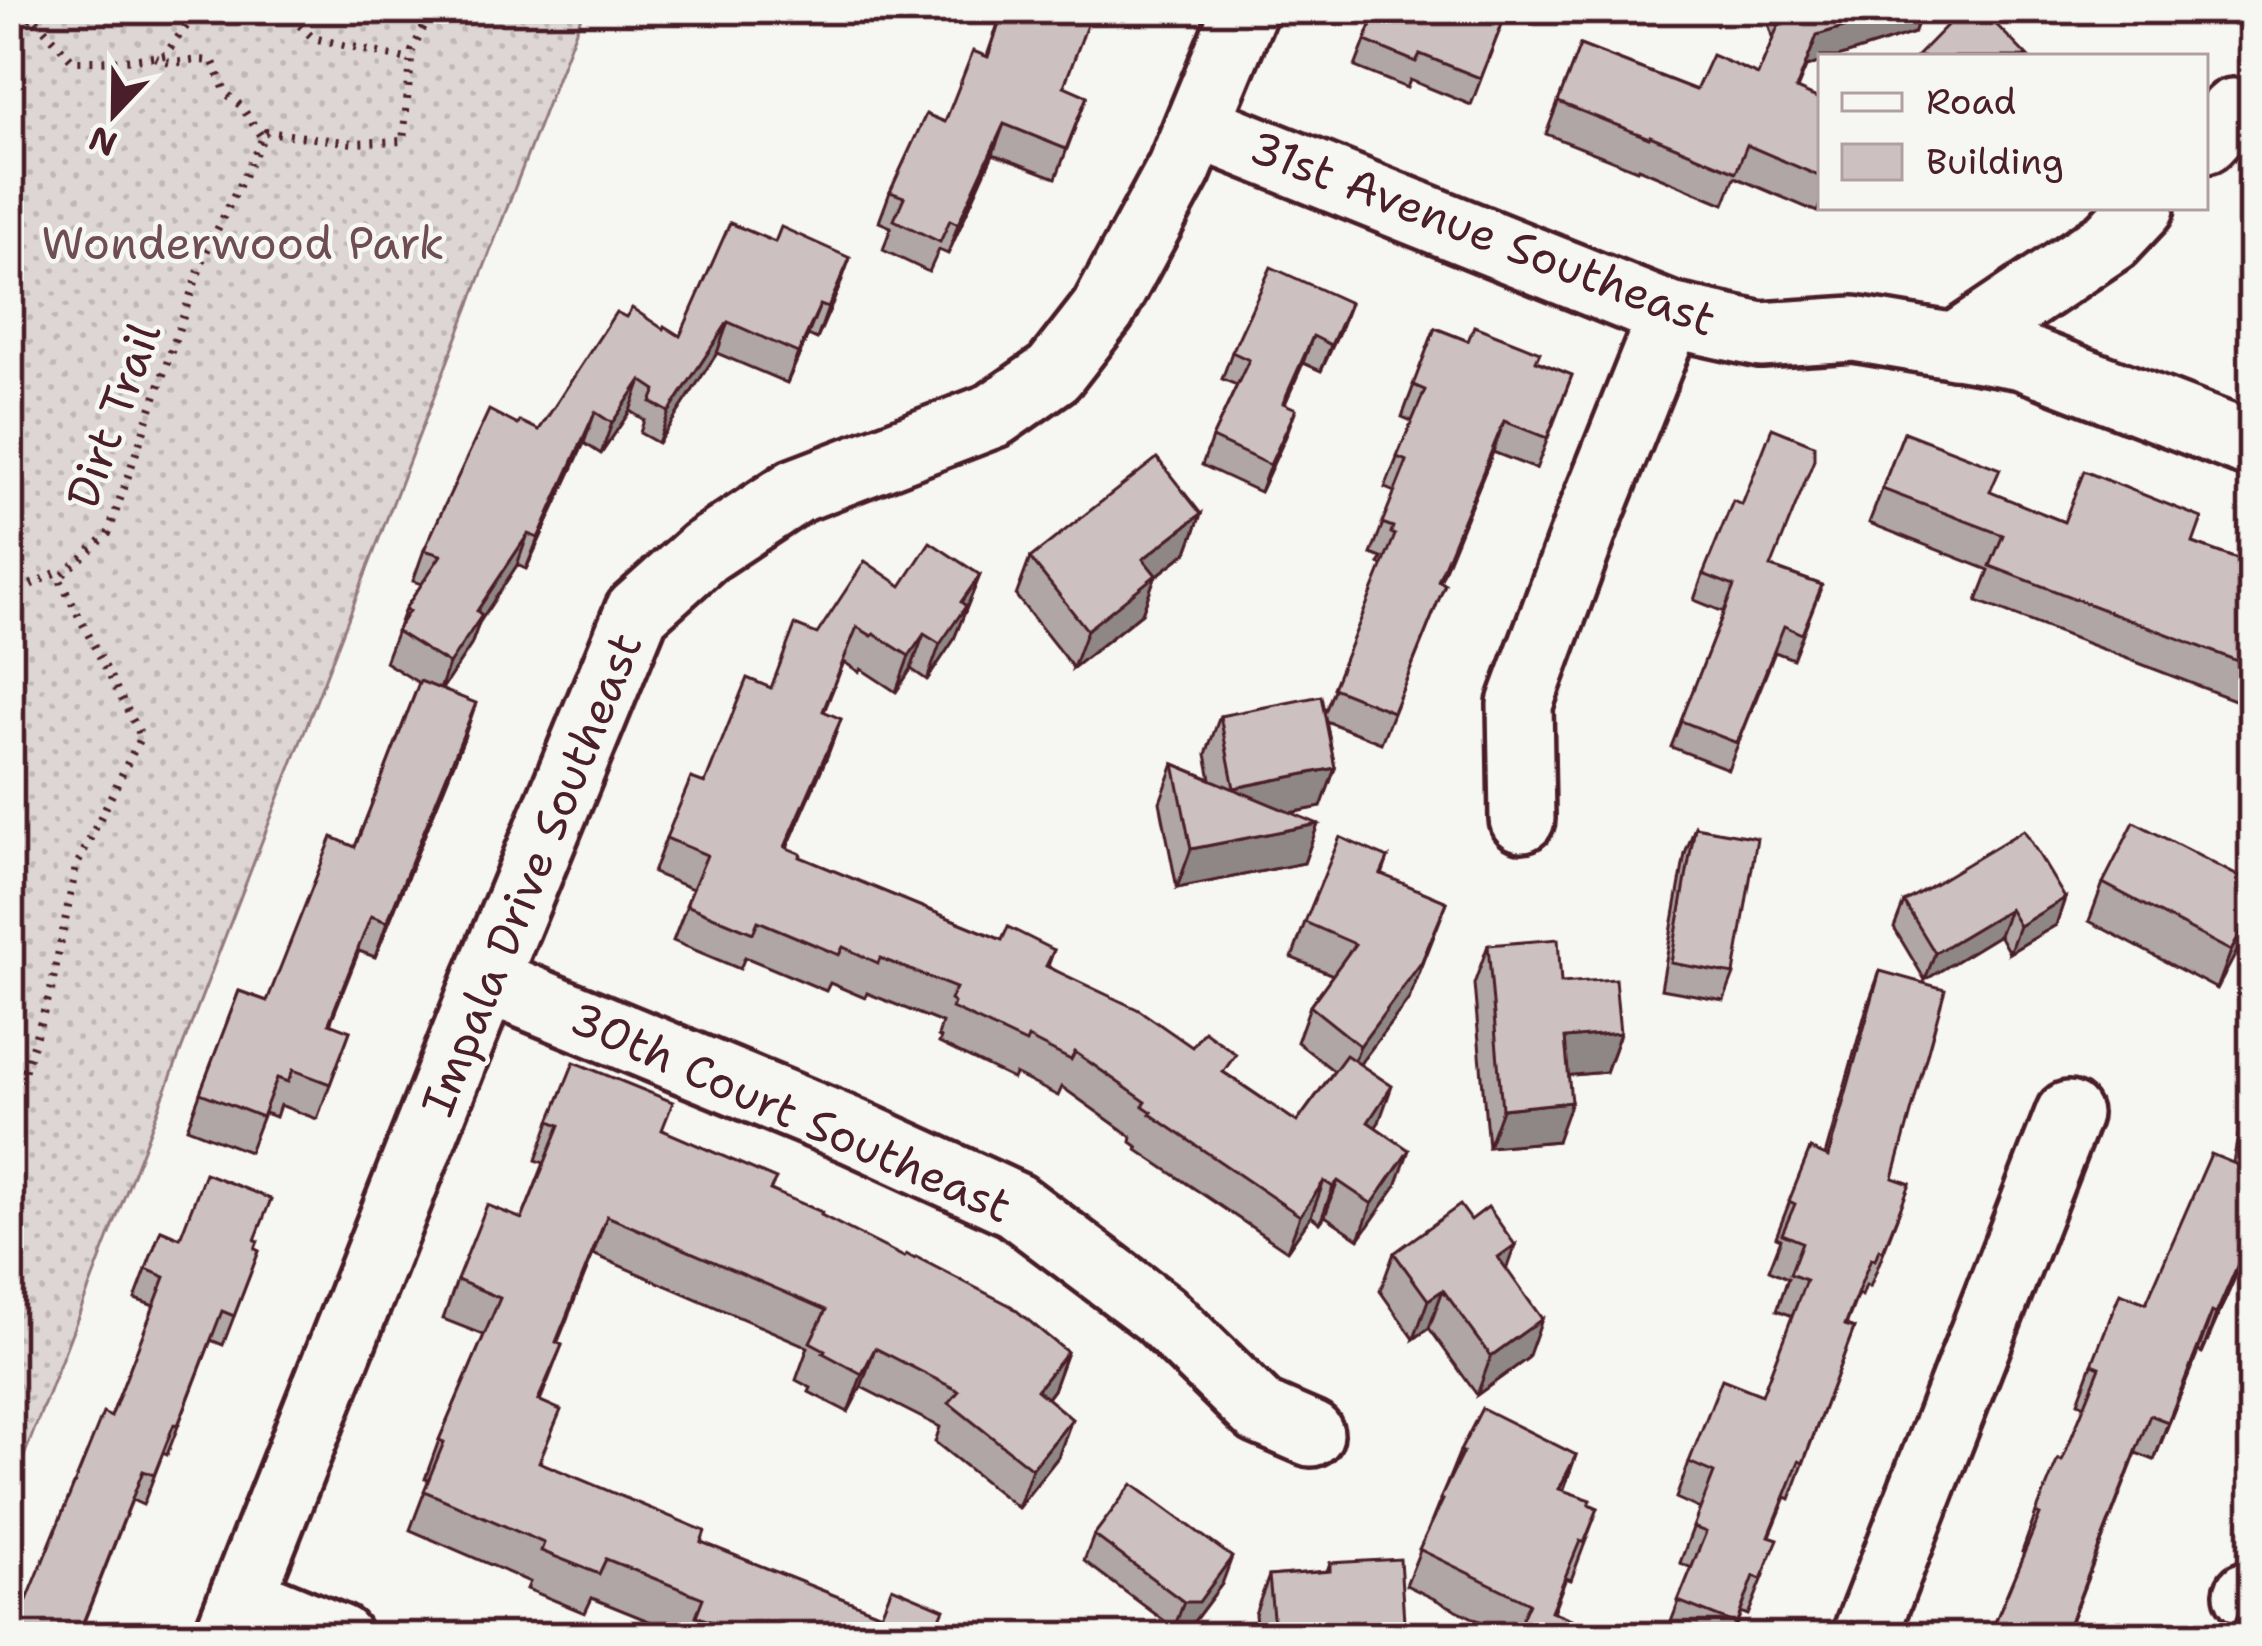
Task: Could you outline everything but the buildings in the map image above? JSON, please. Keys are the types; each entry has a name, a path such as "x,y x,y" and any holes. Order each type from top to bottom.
{"street":[{"name":"Impala Drive Southeast","path":"234,1617 637,612 704,551 796,491 994,415 1054,373 1102,310 1179,169 1245,9"},
{"name":"31st Avenue Southeast","path":"1199,125 1670,315 1761,335 1854,329 2022,357 2253,446"},
{"path":"1954,346 2111,240 2139,210"},
{"path":"1522,820 1520,704 1670,315"},
{"name":"30th Court Southeast","path":"486,980 854,1131 1015,1205 1160,1314 1260,1412 1311,1434"},
{"path":"1864,1637 2068,1114"},
{"path":"234,1617 339,1637"}],"path":[{"path":"28,9 47,34"},
{"path":"9,35 32,16 73,61 155,57 165,55 199,9"},
{"path":"282,9 313,38 410,60"},
{"path":"263,140 266,133 352,143 403,141 412,51 434,9"},
{"path":"155,57 170,64 213,62 226,93 242,107 263,140"},
{"name":"Dirt Trail","path":"9,1088 23,1076 51,990 76,867 141,736 58,578 108,534 204,256 263,140"},
{"path":"9,595 73,565"}],"green space":[{"name":"Wonderwood Park","path":"9,9 584,9 9,1495"}]}
